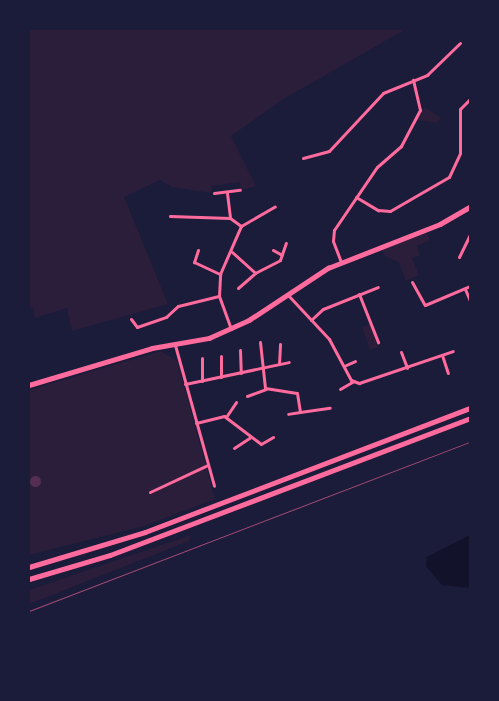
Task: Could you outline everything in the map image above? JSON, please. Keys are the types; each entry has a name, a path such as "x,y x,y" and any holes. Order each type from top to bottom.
{"highway":[{"path":"29,568 63,559 470,408"},
{"path":"29,579 144,542 470,418"}],"main road":[{"path":"29,384 231,329 287,293 342,262 440,224 470,207"}],"street":[{"path":"303,158 330,151 383,92 433,72 460,43"},
{"path":"342,262 332,234 377,167 401,146 420,110 413,80"},
{"path":"356,197 378,210 390,211 449,177 460,152 460,109 470,99"},
{"path":"214,193 240,190"},
{"path":"227,193 230,218"},
{"path":"231,329 219,296 220,274 232,252 241,226 275,206"},
{"path":"170,216 230,218 241,226"},
{"path":"460,257 470,234"},
{"path":"238,288 256,273 272,268 282,255 286,243"},
{"path":"198,250 194,255 194,262 205,271 220,274"},
{"path":"273,250 282,255"},
{"path":"232,252 256,273"},
{"path":"188,254 194,255"},
{"path":"412,282 425,305 470,286"},
{"path":"311,320 323,309 378,287"},
{"path":"465,289 470,300"},
{"path":"287,293 311,320 354,381"},
{"path":"359,294 378,342"},
{"path":"131,319 137,327 166,317 178,306 219,296"},
{"path":"260,342 261,369 266,389"},
{"path":"279,364 280,344"},
{"path":"175,345 214,486"},
{"path":"240,350 241,373"},
{"path":"340,389 354,381 370,381 453,351"},
{"path":"401,352 407,368"},
{"path":"442,355 448,373"},
{"path":"221,356 221,377"},
{"path":"202,358 202,381"},
{"path":"344,366 355,361"},
{"path":"185,384 289,362"},
{"path":"246,396 266,389 294,390 300,412"},
{"path":"196,423 226,417 236,402"},
{"path":"288,414 330,408"},
{"path":"226,417 263,445 273,437"},
{"path":"234,448 251,437"},
{"path":"150,492 208,465"}],"shaded area":[{"path":"29,29 406,29 285,98 231,136 256,186 241,190 240,182 212,186 211,193 172,187 160,180 124,197 168,304 72,331 67,308 35,318 33,307 29,308"},
{"path":"424,107 441,118 436,123 417,120"},
{"path":"427,233 430,240 417,246 420,255 412,258 419,275 406,281 399,262 385,256 382,249"},
{"path":"370,324 378,347 370,350 362,327"},
{"path":"161,351 177,361 215,499 144,526 29,555 29,390"},
{"path":"191,535 189,541 29,604 29,590"},
{"path":"470,535 470,588 442,585 426,566 427,557"}],"building":[{"path":"35,475 41,481 35,487 29,481"}],"railway":[{"path":"29,611 470,442"}]}
